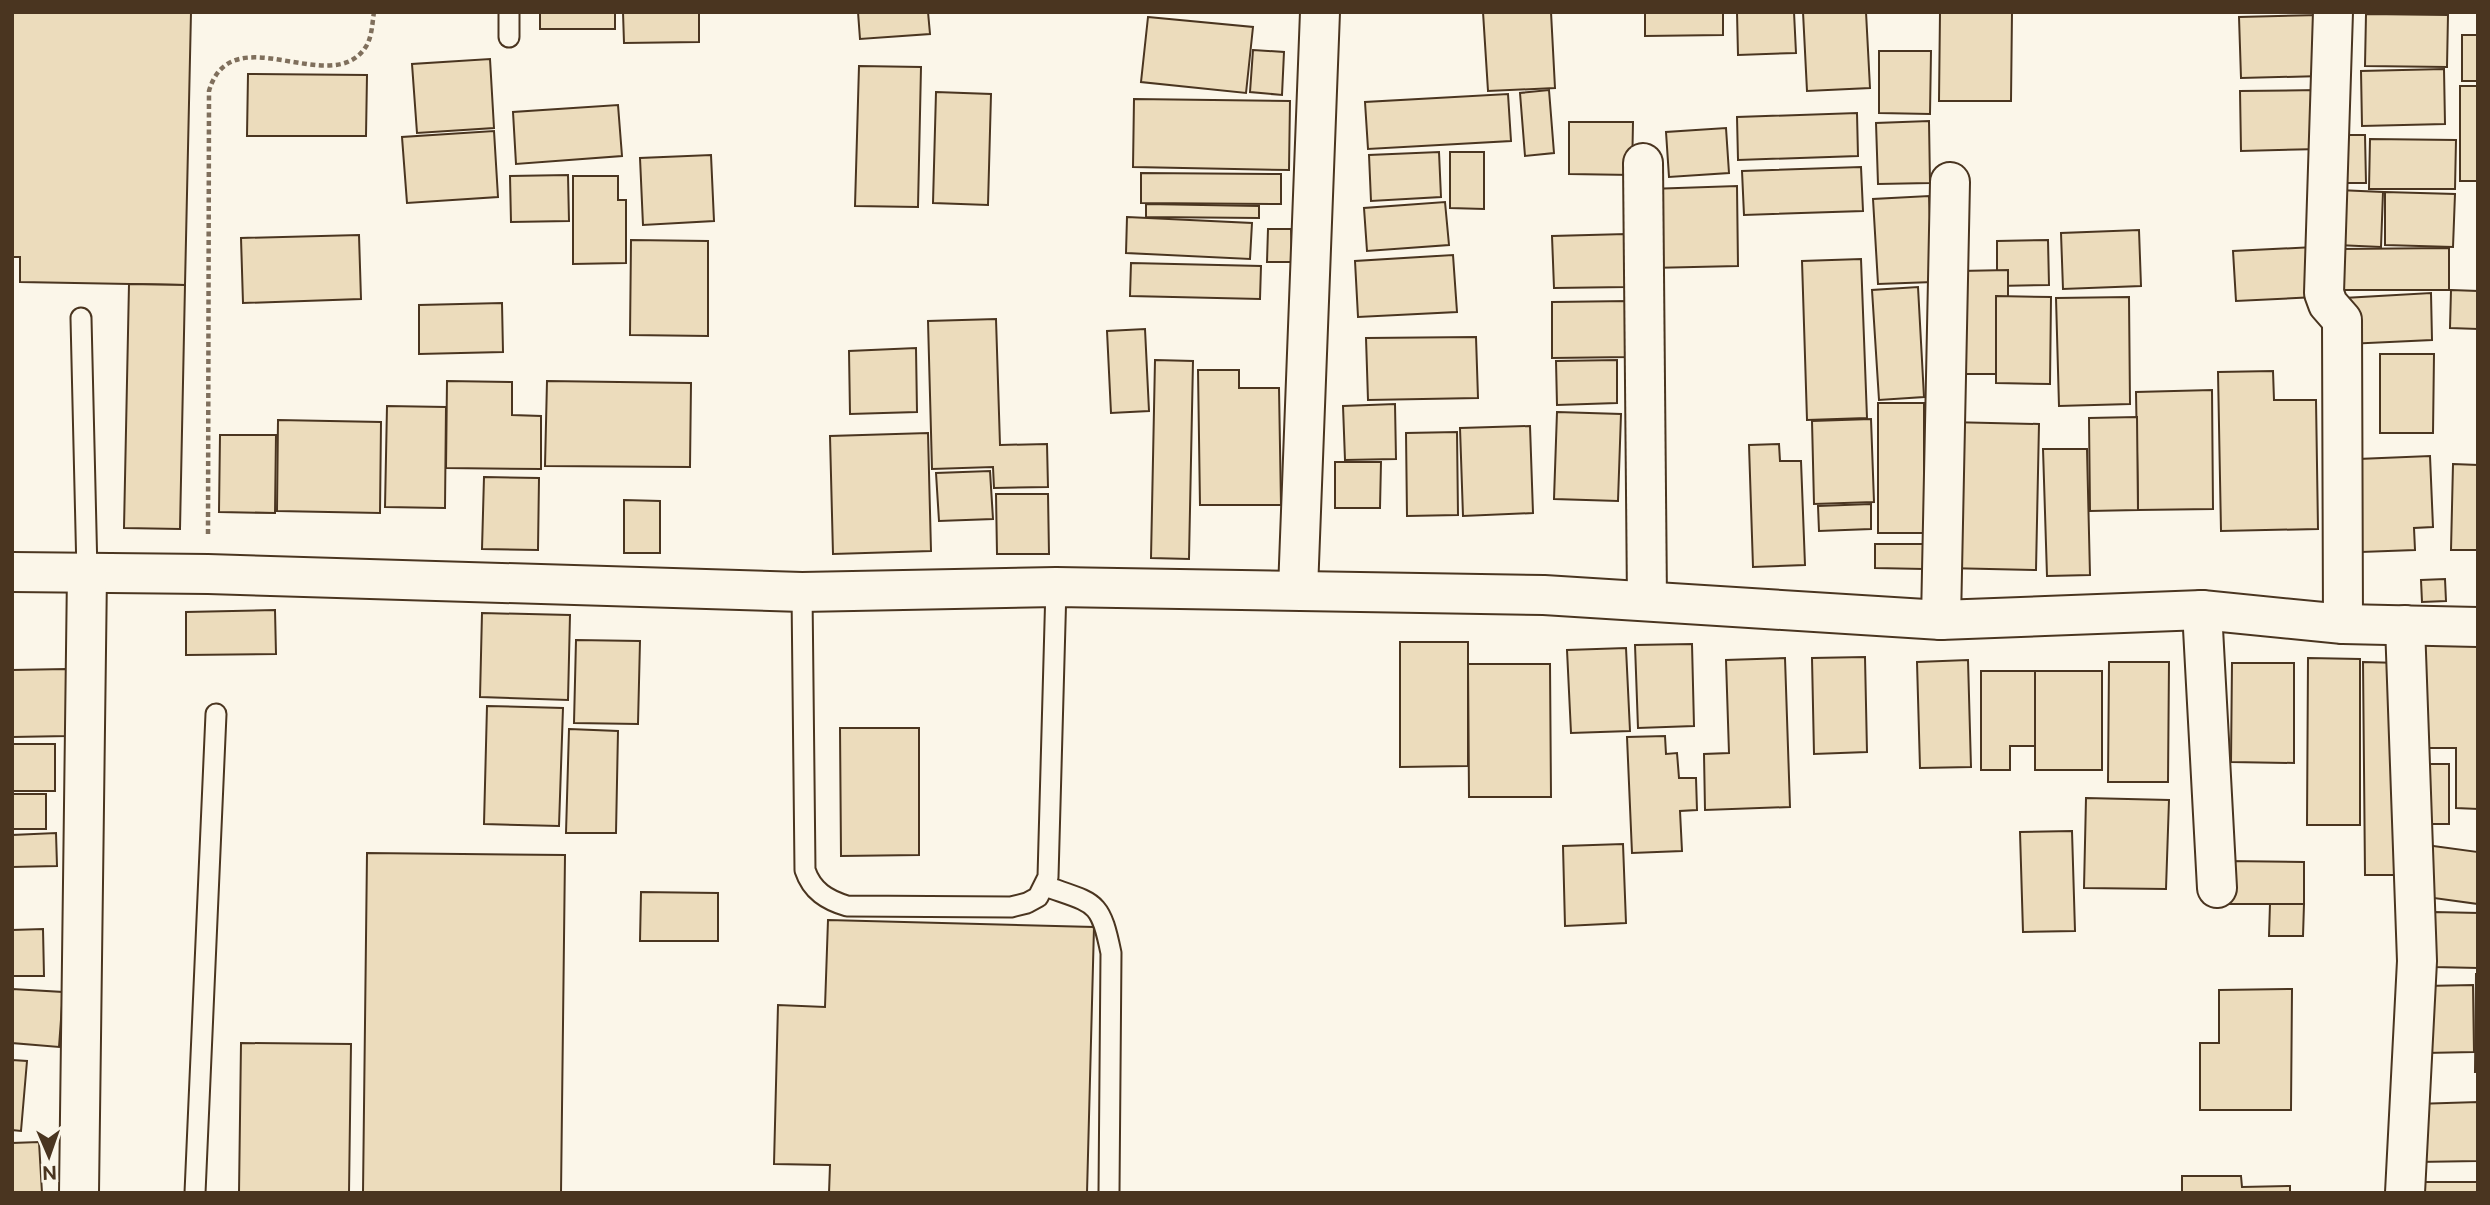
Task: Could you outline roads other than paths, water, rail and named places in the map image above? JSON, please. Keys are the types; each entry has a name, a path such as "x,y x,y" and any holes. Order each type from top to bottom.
{"street":[{"path":"1298,590 1320,12"},
{"path":"2333,12 2324,293 2328,304 2342,320 2343,624"},
{"path":"1643,163 1647,601"},
{"path":"1941,620 1950,182"},
{"path":"12,572 208,574 802,592 1056,587 1544,595 1941,620 2202,610 2343,624 2478,627"},
{"path":"79,1193 87,573"},
{"path":"2202,610 2217,888"},
{"path":"2405,625 2417,961 2405,1193"}],"lane":[{"path":"509,12 509,37"},
{"path":"81,318 87,573"},
{"path":"802,592 805,870 809,881 818,892 847,906 1011,907 1038,897 1048,877 1056,587"},
{"path":"195,1193 216,714"},
{"path":"1045,886 1081,899 1099,910 1111,953 1109,1193"}]}
